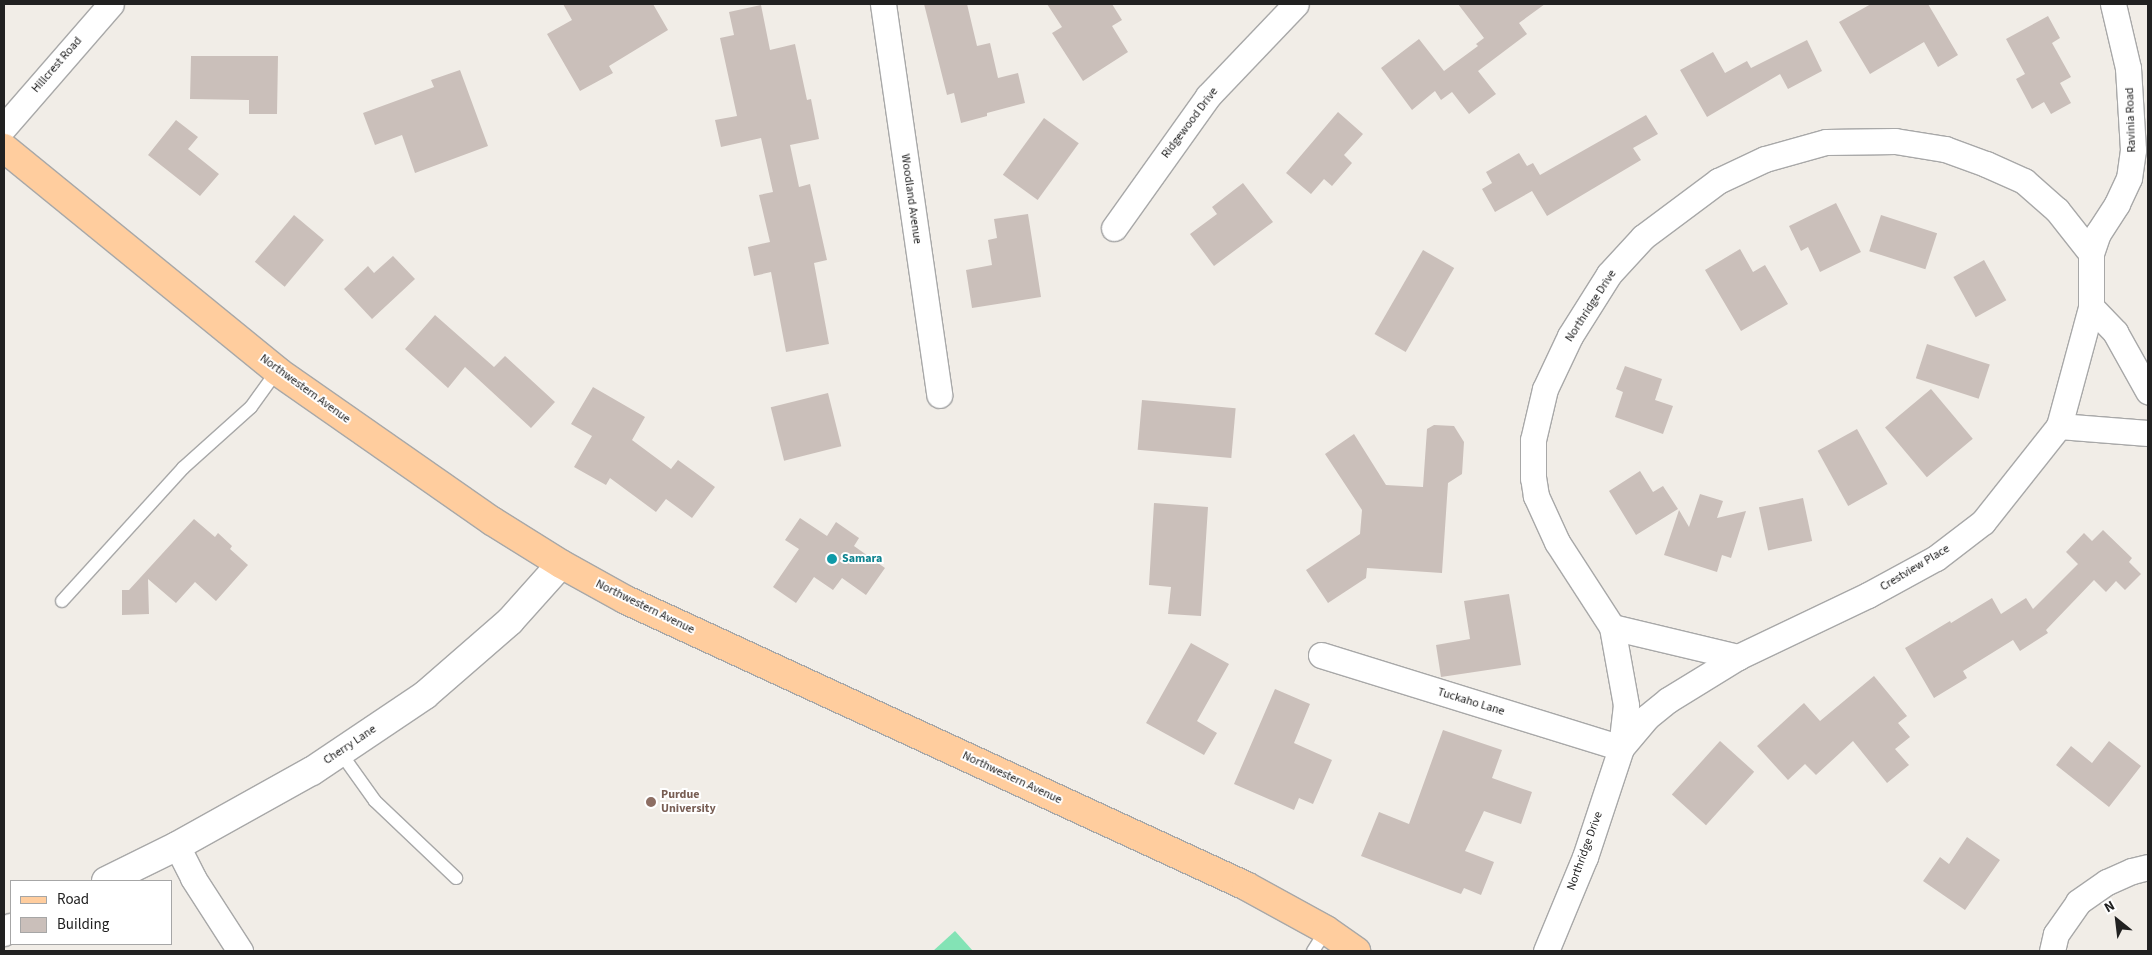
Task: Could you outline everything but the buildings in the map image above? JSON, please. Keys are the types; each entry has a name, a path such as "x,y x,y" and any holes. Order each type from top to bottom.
{"main road":[{"name":"Northwestern Avenue","path":"4,148 277,371 492,521 561,564 626,600 1246,886 1320,941 1356,951"}],"street":[{"name":"Hillcrest Road","path":"4,127 111,4"},
{"name":"Woodland Avenue","path":"883,4 939,395"},
{"name":"Ridgewood Drive","path":"1114,228 1208,96 1296,4"},
{"name":"Ravinia Road","path":"2091,306 2091,253 2098,233 2117,204 2129,178 2133,150 2138,62 2112,4"},
{"name":"Northridge Drive","path":"1546,951 1585,857 1621,748 1626,705 1612,627 1557,542 1536,496 1533,478 1533,440 1545,389 1570,336 1609,274 1643,237 1718,181 1765,159 1826,142 1894,140 1945,150 1986,164 2024,181 2056,210 2091,253"},
{"path":"2091,306 2115,332 2148,391"},
{"name":"Crestview Place","path":"1738,657 1868,596 1936,558 1983,522 2059,426 2091,306"},
{"path":"2059,426 2148,433"},
{"name":"Cherry Lane","path":"108,880 177,846 312,771 425,695 515,616 561,564"},
{"path":"1612,627 1738,657"},
{"name":"Tuckaho Lane","path":"1321,655 1621,748"},
{"name":"Northridge Drive","path":"1621,748 1647,716 1668,700 1738,657"},
{"path":"177,846 193,878 240,951"},
{"path":"2052,951 2056,934 2078,902 2107,882 2132,871 2148,867"}],"lane":[{"path":"62,601 184,468 250,407 277,371"},
{"path":"340,752 375,801 456,878"}],"green space":[{"path":"955,931 973,951 933,951"}],"place":[{"name":"Samara","path":"832,559"},
{"name":"Purdue University","path":"651,802"}]}
